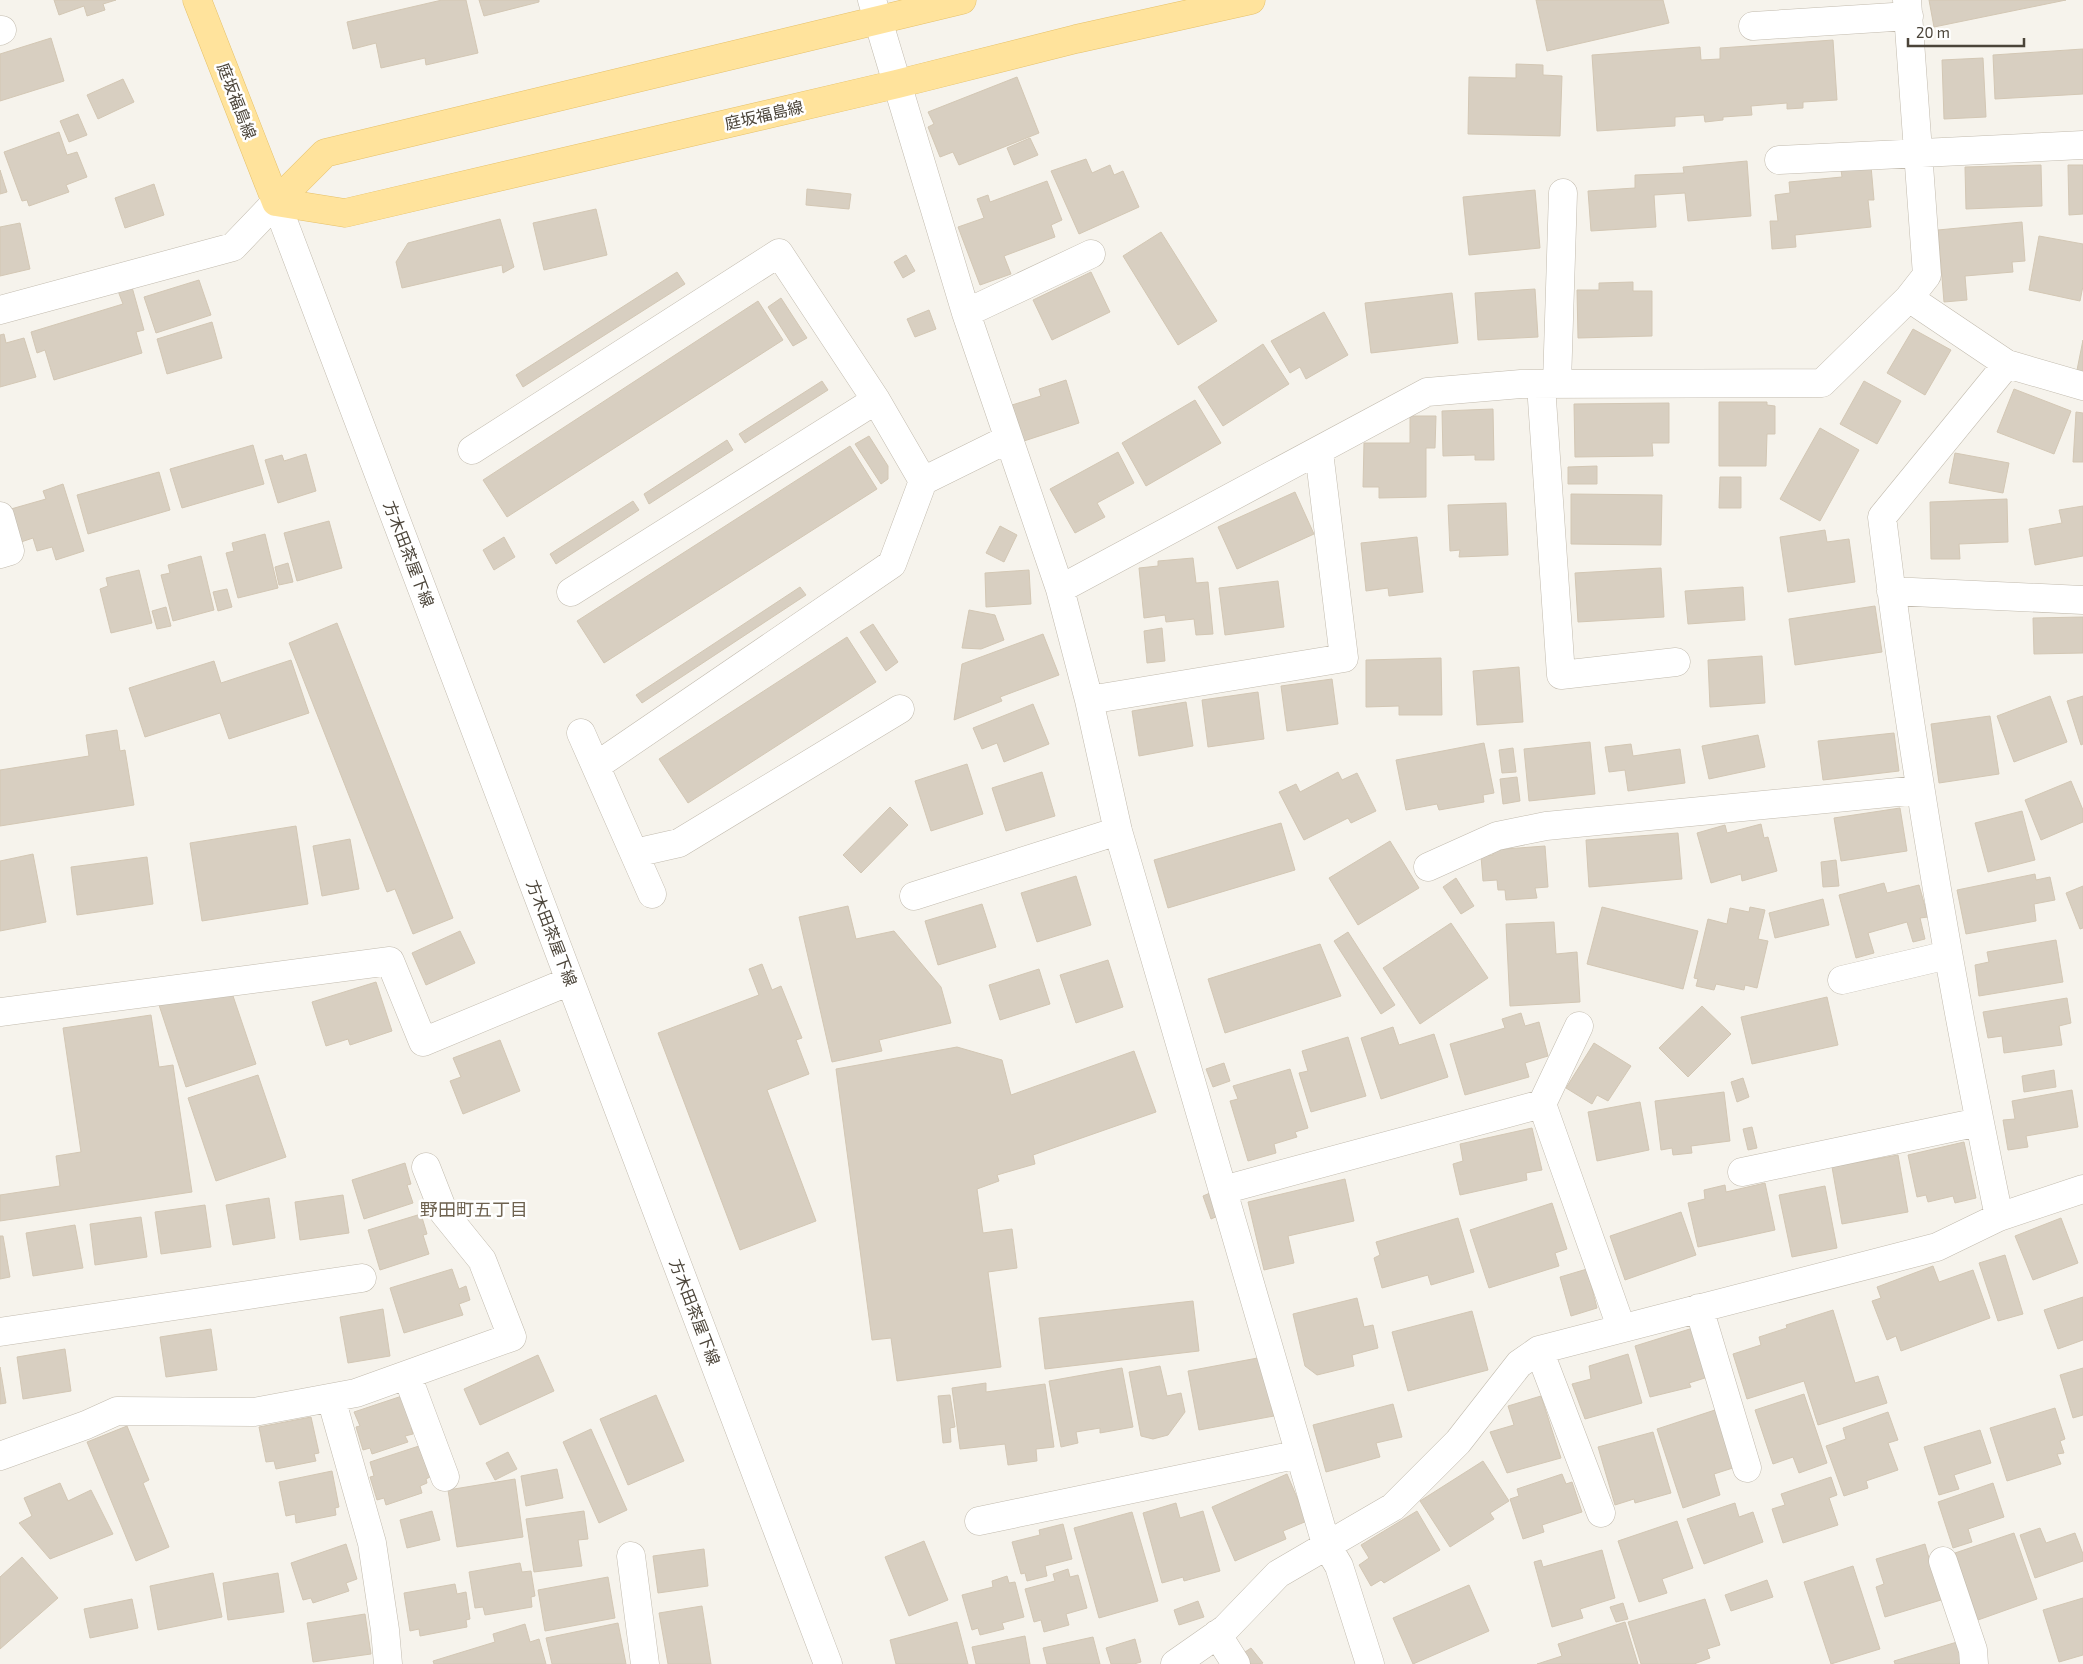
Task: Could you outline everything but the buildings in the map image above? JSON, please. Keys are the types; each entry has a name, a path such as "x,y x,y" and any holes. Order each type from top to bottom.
{"main road":[{"name":"庭坂福島線","path":"197,0 276,202 345,213 897,84 1076,39 1252,0"},
{"path":"276,202 325,153 875,10 962,0"}],"street":[{"path":"1060,590 1319,452 1427,392 1521,384 1822,383 1909,298 1926,275 1908,8 1753,26"},
{"path":"875,10 966,313 1060,590 1089,700 1118,831 1326,1544 1339,1566 1370,1664"},
{"path":"1779,160 2083,145"},
{"path":"1563,193 1549,384 1561,675 1676,662"},
{"path":"0,310 232,247 276,202"},
{"name":"方木田茶屋下線","path":"276,202 828,1664"},
{"path":"472,450 779,253 876,400 923,481"},
{"path":"966,313 1090,254"},
{"path":"1909,298 2007,364 2083,386"},
{"path":"1999,1217 1979,1122 1919,790 1882,517 2007,364"},
{"path":"571,592 876,400"},
{"path":"596,766 892,564 923,481 1008,440"},
{"path":"1089,700 1344,658 1319,452"},
{"path":"0,516 10,551 0,554"},
{"path":"1891,591 2083,600"},
{"path":"635,853 679,843 900,709"},
{"path":"581,732 652,894"},
{"path":"1428,867 1497,836 1546,826 1919,790"},
{"path":"914,896 1118,831"},
{"path":"1842,980 1948,955"},
{"path":"0,1012 390,961 423,1042 570,981"},
{"path":"1579,1026 1542,1104 1621,1327"},
{"path":"1223,1190 1542,1104"},
{"path":"1742,1172 1979,1122"},
{"path":"0,1456 86,1425 117,1411 254,1412 356,1393 512,1337 482,1260 444,1213 426,1167"},
{"path":"1175,1664 1225,1629 1278,1574 1326,1544 1393,1507 1458,1442 1519,1364 1539,1350 1621,1327 1938,1247 1999,1217 2083,1189"},
{"path":"0,1332 362,1278"},
{"path":"1699,1308 1747,1468"},
{"path":"1539,1350 1601,1513"},
{"path":"407,1375 446,1477"},
{"path":"331,1398 372,1543 388,1664"},
{"path":"979,1520 1300,1454"},
{"path":"631,1556 645,1664"},
{"path":"1944,1561 1973,1650 1974,1664"},
{"path":"1217,1634 1236,1664"}],"district":[{"name":"野田町五丁目","path":"474,1210"}]}
